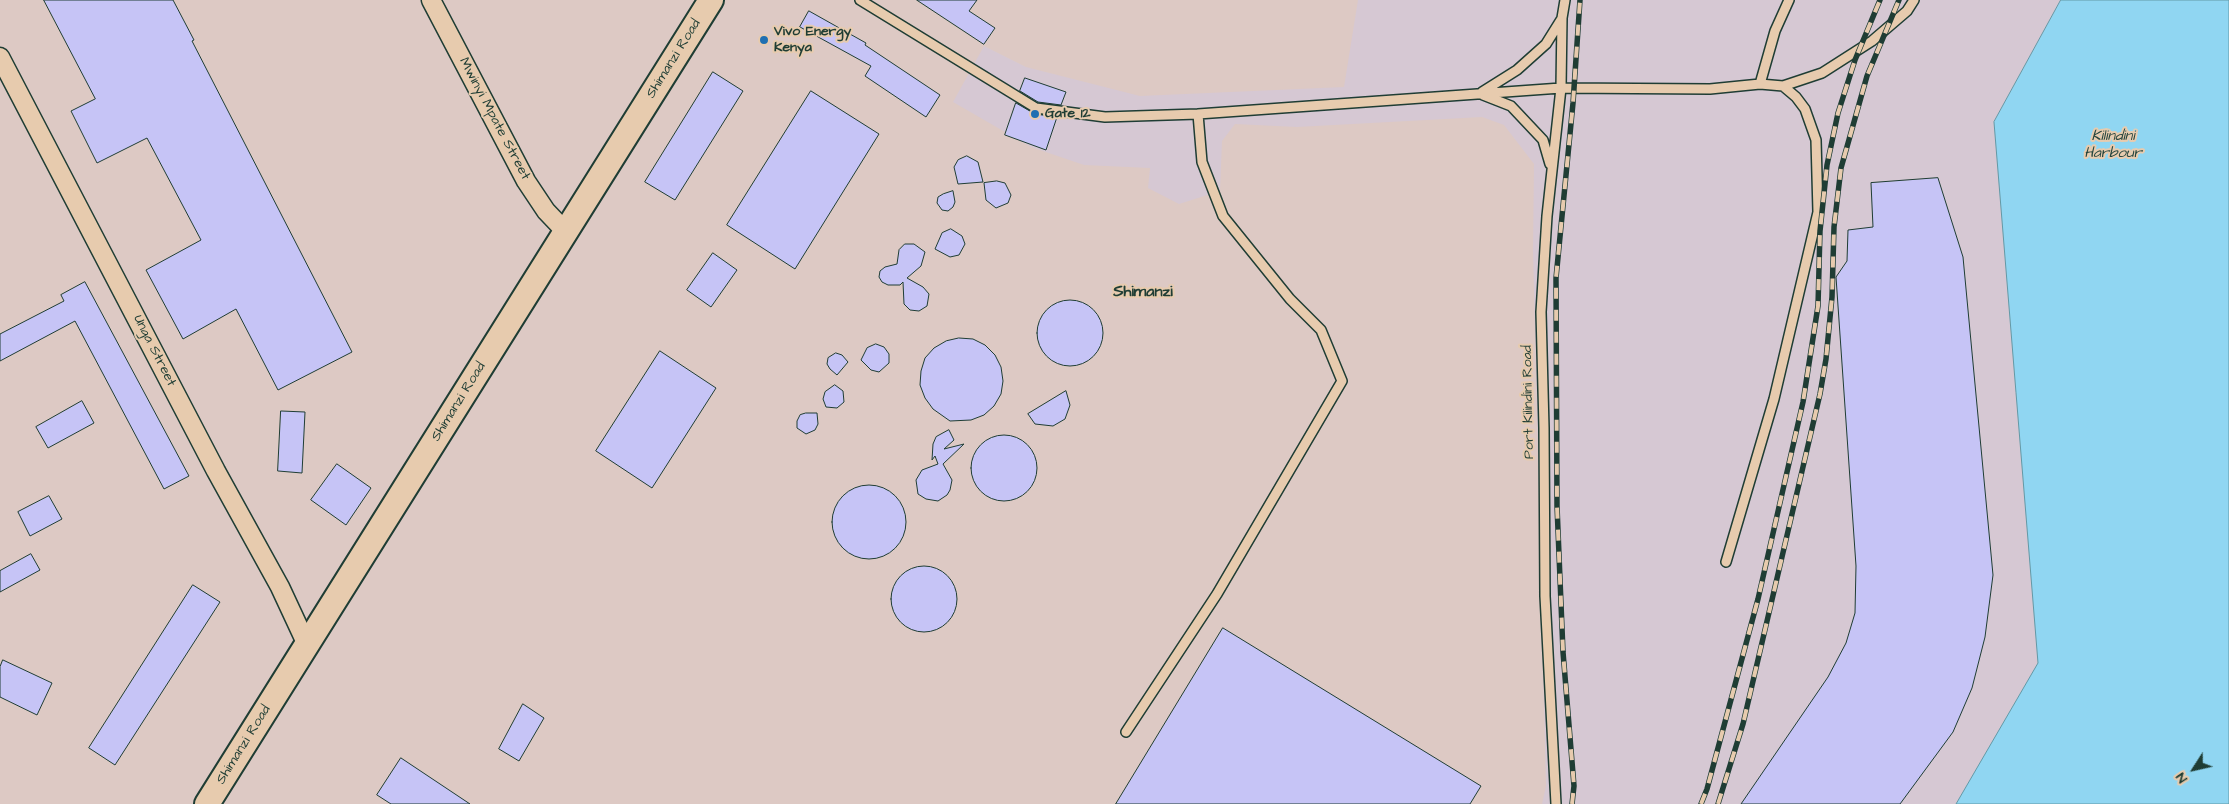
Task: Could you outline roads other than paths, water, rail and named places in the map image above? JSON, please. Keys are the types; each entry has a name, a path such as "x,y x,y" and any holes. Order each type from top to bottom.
{"main road":[{"name":"Shimanzi Road","path":"208,804 711,0"}],"street":[{"name":"Mwinyi Mpate Street","path":"431,0 526,181 546,211 566,232"},
{"name":"Unga Street","path":"0,57 211,462 280,587 308,645"}],"lane":[{"path":"860,0 1036,108 1105,117 1198,114 1561,88 1710,89 1760,84 1783,86 1822,73 1872,41 1907,11 1914,0"},
{"name":"Port Kilindini Road","path":"1556,804 1545,596 1541,312 1547,216 1561,88 1562,18 1565,0"},
{"path":"1760,84 1775,31 1789,0"},
{"path":"1479,94 1517,70 1546,44 1562,18"},
{"path":"1726,562 1774,399 1818,212 1816,140 1805,109 1796,97 1783,86"},
{"path":"1479,94 1512,106 1542,140 1552,170"},
{"path":"1126,732 1217,594 1342,381 1321,330 1290,299 1223,216 1202,162 1198,114"}],"water":[{"name":"Kilindini Harbour","path":"2061,0 2229,0 2229,804 1956,804 2038,663 1994,122"}],"railway":[{"path":"1572,804 1574,786 1563,652 1557,506 1556,278 1573,103 1580,0"},
{"path":"1701,804 1707,789 1758,599 1803,402 1818,306 1820,231 1827,165 1838,113 1855,60 1880,0"},
{"path":"1718,804 1743,724 1820,394 1826,359 1832,297 1834,227 1841,168 1867,76 1899,0"}],"place":[{"name":"Vivo Energy Kenya","path":"764,40"},
{"name":"Gate 12","path":"1035,114"}],"district":[{"name":"Shimanzi","path":"1143,293"}]}
